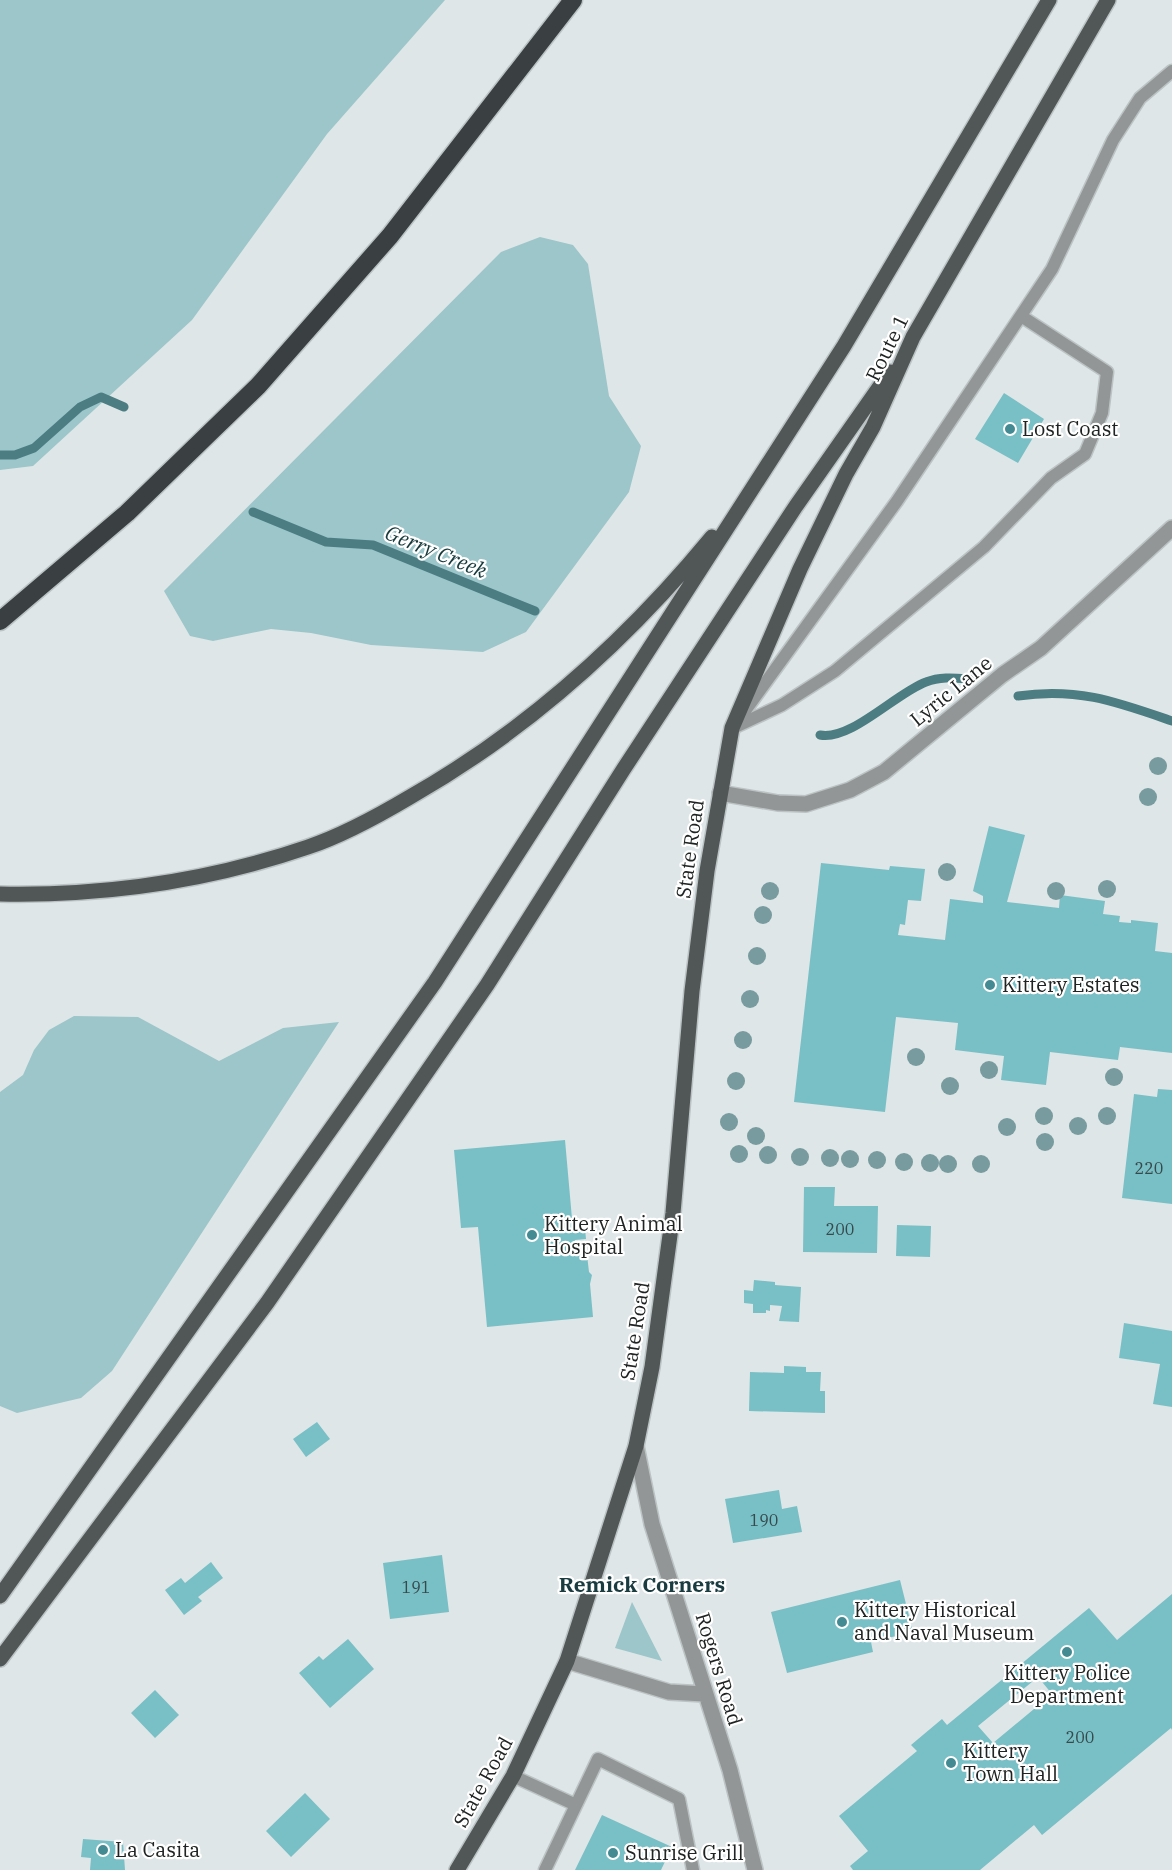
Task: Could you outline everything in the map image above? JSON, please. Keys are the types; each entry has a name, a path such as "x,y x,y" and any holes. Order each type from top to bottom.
{"highway":[{"path":"0,621 128,513 258,386 390,236 573,0"}],"main road":[{"name":"Route 1","path":"750,491 902,251 1048,0"},
{"name":"Route 1","path":"732,728 800,569 846,474 873,427 913,337 1108,0"},
{"path":"0,1659 267,1303 434,1062 487,985 783,525 913,337"},
{"path":"0,894 46,895 147,887 221,873 310,846 380,815 478,754 559,692 659,599 750,491"},
{"path":"0,1596 435,982 750,491"},
{"name":"State Road","path":"458,1870 513,1776 567,1661 636,1446 652,1367 670,1235 692,991 720,793 732,728"}],"street":[{"name":"Lyric Lane","path":"720,793 778,803 806,804 850,790 884,772 1002,675 1060,632 1172,528"},
{"name":"Rogers Road","path":"636,1446 652,1524 704,1694 730,1770 755,1870"},
{"path":"567,1661 669,1692 704,1694"}],"lane":[{"path":"732,728 890,511 1052,269 1113,140 1140,98 1172,71"},
{"path":"732,728 782,705 835,671 984,547 1051,478 1085,454 1102,413 1107,372 1021,316"},
{"path":"545,1870 598,1759 679,1799 693,1870"},
{"path":"513,1776 576,1805"}],"shaded area":[{"path":"0,0 445,0 327,134 192,320 33,466 0,470"},
{"path":"540,237 573,245 588,264 609,396 641,446 629,492 526,632 483,652 371,645 311,633 271,629 213,641 190,636 164,591 501,252"},
{"path":"74,1016 138,1017 219,1061 283,1028 339,1022 112,1371 81,1398 17,1413 0,1406 0,1092 23,1075 34,1050 49,1030"},
{"path":"632,1602 662,1661 615,1648"}],"building":[{"name":"Lost Coast","path":"1004,393 1044,419 1018,463 975,439"},
{"name":"Kittery Estates","path":"989,826 1025,835 1007,902 1059,908 1060,895 1105,901 1103,914 1120,916 1119,922 1131,923 1131,920 1158,923 1155,951 1172,953 1172,1053 1120,1047 1118,1060 1050,1052 1046,1085 1001,1080 1004,1056 955,1050 958,1023 896,1017 885,1112 794,1102 821,863 889,870 890,866 925,869 921,901 908,900 905,925 900,924 898,935 945,940 950,899 983,903 983,896 973,891"},
{"path":"1158,1089 1172,1090 1172,1204 1122,1198 1134,1094 1157,1097"},
{"name":"Kittery Animal Hospital","path":"565,1140 573,1230 585,1229 586,1239 575,1240 577,1256 587,1255 589,1272 592,1275 590,1284 593,1317 487,1327 478,1227 461,1228 454,1150"},
{"path":"804,1187 835,1187 834,1206 878,1206 877,1253 803,1252"},
{"path":"897,1225 931,1226 930,1257 896,1256"},
{"path":"754,1280 775,1282 775,1285 801,1287 799,1322 779,1321 782,1306 770,1305 770,1311 766,1310 766,1313 753,1313 753,1304 744,1303 744,1290 753,1291"},
{"path":"1124,1323 1172,1331 1172,1407 1153,1404 1160,1364 1119,1358"},
{"path":"784,1366 806,1367 806,1372 821,1372 820,1391 825,1391 825,1413 749,1411 750,1372 784,1373"},
{"path":"317,1422 330,1439 306,1457 293,1439"},
{"path":"779,1490 782,1509 797,1506 802,1532 733,1543 725,1499"},
{"path":"442,1555 449,1612 390,1619 383,1563"},
{"path":"211,1562 223,1578 198,1597 202,1601 184,1615 165,1590 181,1578 185,1583"},
{"name":"Kittery Historical and Naval Museum","path":"900,1580 913,1632 871,1642 873,1652 787,1673 771,1612"},
{"path":"1172,1594 1172,1730 1171,1728 1042,1835 1034,1825 980,1870 853,1870 850,1866 868,1851 839,1816 917,1751 911,1745 942,1719 947,1725 1089,1608 1117,1640","holes":["1038,1677 1052,1694 993,1743 978,1726"]},
{"path":"348,1639 374,1669 330,1708 299,1673 319,1656 323,1660"},
{"path":"155,1690 179,1715 155,1738 131,1713"},
{"path":"305,1793 330,1819 291,1857 266,1831"},
{"path":"602,1815 672,1847 661,1870 575,1870"},
{"name":"La Casita","path":"83,1839 123,1842 125,1870 90,1870 91,1858 81,1857"}],"waterway":[{"name":"Gerry Creek","path":"0,455 15,455 34,448 80,407 101,397 124,407"},
{"name":"Gerry Creek","path":"253,512 326,542 373,545 535,611"},
{"name":"Gerry Creek","path":"820,735 832,735 845,731 926,682 943,678 972,679"},
{"name":"Gerry Creek","path":"1018,696 1059,693 1078,695 1115,702 1172,721"}],"place":[{"name":"Lost Coast","path":"1010,429"},
{"name":"Kittery Estates","path":"990,985"},
{"name":"Kittery Animal Hospital","path":"532,1235"},
{"name":"Kittery Historical and Naval Museum","path":"842,1622"},
{"name":"Kittery Police Department","path":"1067,1652"},
{"name":"Kittery Town Hall","path":"951,1763"},
{"name":"La Casita","path":"103,1850"},
{"name":"Sunrise Grill","path":"613,1853"}],"district":[{"name":"Remick Corners","path":"642,1585"}]}
